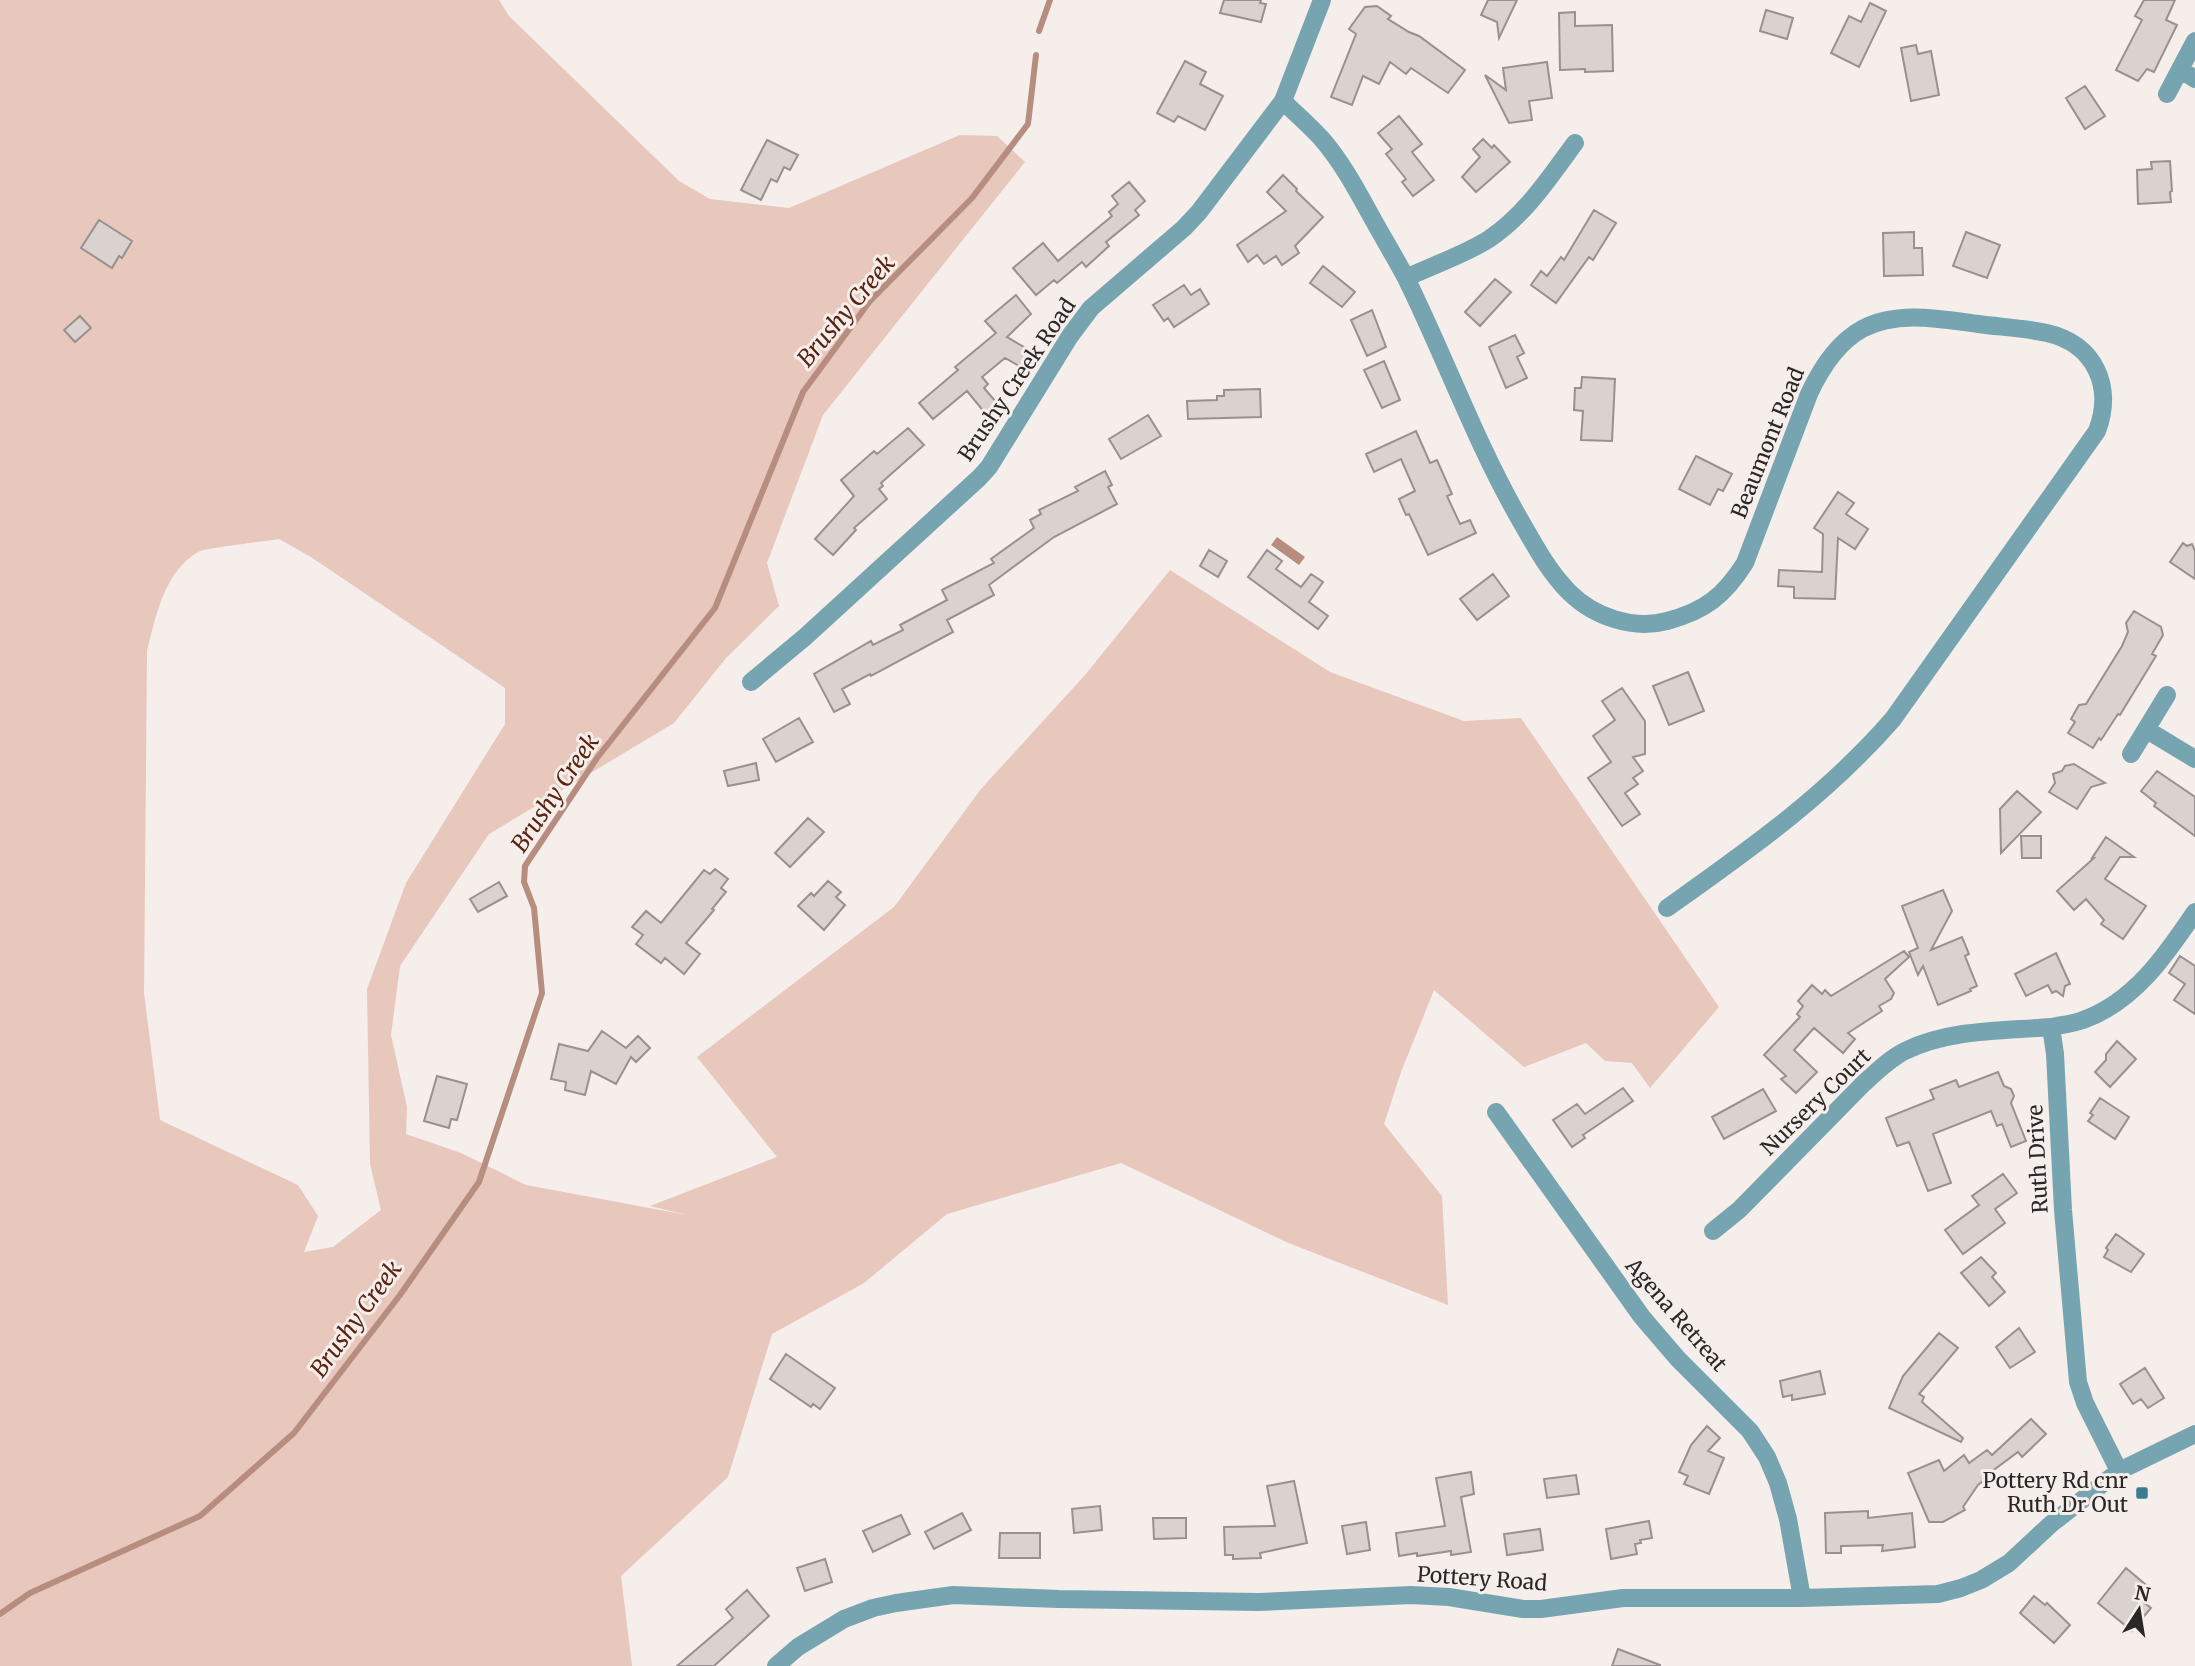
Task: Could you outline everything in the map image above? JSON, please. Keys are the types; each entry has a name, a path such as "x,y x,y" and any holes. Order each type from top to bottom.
{"street":[{"name":"Brushy Creek Road","path":"751,682 805,637 979,478 1007,439 1070,336 1086,316 1105,295 1184,229 1283,101 1322,0"},
{"path":"2167,94 2188,74 2195,41"},
{"name":"Beaumont Road","path":"1283,101 1322,139 1353,183 1405,278 1496,478 1553,574 1570,593 1592,610 1617,620 1656,624 1697,611 1716,600 1732,584 1745,563 1818,374 1844,342 1863,328 1908,317 2047,333 2074,344 2088,356 2099,372 2105,403 2097,431 1893,719 1830,785 1770,835 1667,908"},
{"path":"1405,278 1486,240 1506,226 1535,198 1575,143"},
{"path":"2131,754 2167,695"},
{"path":"2147,730 2195,759"},
{"path":"2051,1027 2082,1021 2108,1008 2134,988 2165,955 2195,912"},
{"name":"Nursery Court","path":"1713,1231 1739,1210 1862,1085 1905,1051 1944,1037 2051,1027"},
{"name":"Ruth Drive","path":"2051,1027 2078,1382 2085,1403 2119,1471"},
{"name":"Agena Retreat","path":"1496,1112 1642,1317 1678,1359 1750,1431 1767,1457 1788,1519 1802,1598"},
{"name":"Pottery Road","path":"776,1666 798,1647 844,1619 873,1608 953,1595 1259,1602 1411,1595 1541,1609 1623,1598 1802,1598 1925,1594 1961,1588 1981,1580 2009,1563 2052,1524 2119,1471 2195,1434"}],"shaded area":[{"path":"0,0 499,0 509,16 679,181 710,199 789,208 960,135 997,136 1025,162 823,415 767,563 779,606 726,658 674,723 489,834 400,966 391,1035 407,1107 406,1134 461,1153 526,1185 687,1215 650,1206 777,1157 697,1057 894,907 981,789 1085,675 1170,570 1330,672 1464,721 1521,718 1719,1007 1650,1088 1632,1063 1605,1061 1586,1043 1524,1067 1434,990 1401,1072 1384,1124 1442,1196 1448,1305 1286,1242 1121,1163 947,1214 864,1283 772,1334 728,1477 621,1576 632,1666 0,1666","holes":["279,539 311,557 505,688 505,724 406,883 367,989 370,1164 381,1210 333,1247 304,1252 318,1216 298,1185 160,1120 144,993 147,651 158,610 169,583 186,561 198,552"]},
{"path":"1277,537 1305,557 1299,565 1271,545"}],"building":[{"path":"1224,0 1261,0 1260,3 1266,4 1261,22 1220,13"},
{"path":"1488,0 1517,0 1499,38 1497,22 1481,15"},
{"path":"2144,0 2175,0 2166,20 2177,25 2154,72 2147,69 2138,81 2116,70 2142,20 2135,16"},
{"path":"1870,3 1886,11 1859,67 1831,53 1849,16 1861,22"},
{"path":"1377,6 1391,16 1388,19 1419,36 1465,70 1448,93 1411,68 1406,74 1390,62 1379,84 1363,76 1352,105 1331,97 1356,34 1349,29 1365,7"},
{"path":"1766,10 1793,18 1787,39 1760,31"},
{"path":"1575,12 1575,26 1612,25 1613,71 1560,70 1559,13"},
{"path":"1916,45 1918,54 1931,51 1939,95 1911,101 1901,48"},
{"path":"1185,61 1206,72 1200,84 1223,96 1205,130 1178,116 1174,122 1157,113"},
{"path":"1547,62 1552,98 1529,101 1532,120 1509,123 1485,75 1506,90 1503,68"},
{"path":"2085,86 2105,116 2085,129 2066,98"},
{"path":"1399,116 1422,144 1412,152 1434,180 1413,196 1402,182 1406,179 1386,154 1392,149 1378,133"},
{"path":"1483,139 1492,148 1494,145 1510,162 1476,192 1462,177 1480,157 1473,149"},
{"path":"767,140 798,155 790,170 784,167 777,182 771,179 761,200 741,190"},
{"path":"2170,161 2171,202 2138,204 2137,170 2152,169 2151,162"},
{"path":"1283,175 1323,217 1295,246 1299,253 1282,265 1276,256 1264,264 1257,255 1248,262 1237,245 1286,211 1267,192"},
{"path":"1129,182 1145,201 1135,210 1139,215 1106,242 1109,246 1086,267 1082,262 1057,283 1054,280 1036,295 1013,268 1043,243 1058,261 1112,216 1109,212 1118,204 1112,196"},
{"path":"1594,210 1616,223 1593,260 1589,257 1556,303 1531,285 1541,271 1547,276 1561,257 1564,260"},
{"path":"99,220 132,241 112,268 81,248"},
{"path":"1914,232 1914,248 1922,248 1923,275 1884,276 1883,233"},
{"path":"1966,232 2000,245 1987,278 1953,266"},
{"path":"1323,266 1355,292 1342,307 1310,283"},
{"path":"1495,279 1511,292 1480,326 1465,312"},
{"path":"1184,285 1191,295 1200,289 1209,304 1174,327 1168,318 1164,321 1153,305"},
{"path":"1016,295 1031,314 1007,337 1034,353 1026,370 1005,358 982,377 988,384 984,388 1002,409 994,424 967,391 933,419 919,403 958,370 955,367 996,333 985,321"},
{"path":"1372,310 1386,347 1367,356 1351,320"},
{"path":"80,316 91,328 75,342 64,330"},
{"path":"1515,335 1524,353 1517,357 1527,378 1506,388 1489,347"},
{"path":"1384,361 1400,400 1382,408 1364,370"},
{"path":"1582,377 1615,379 1612,441 1581,440 1583,411 1574,410 1575,388 1581,388"},
{"path":"1260,389 1261,417 1188,419 1187,401 1217,400 1217,396 1224,396 1224,390"},
{"path":"1148,415 1161,436 1121,459 1109,439"},
{"path":"908,428 924,445 881,483 883,486 879,489 887,499 854,528 856,530 833,555 815,539 854,496 841,480 874,451 877,454"},
{"path":"1416,431 1430,463 1437,460 1452,494 1447,496 1460,524 1470,520 1476,533 1428,555 1399,499 1415,491 1401,459 1374,472 1366,454"},
{"path":"1696,456 1732,474 1723,491 1718,489 1710,505 1679,489"},
{"path":"1105,471 1112,485 1108,487 1117,504 1054,537 989,585 994,595 947,620 953,632 842,689 850,704 834,712 814,674 871,641 873,645 903,630 900,625 947,600 942,590 994,563 991,559 1034,528 1030,520 1041,514 1039,510 1078,491 1075,487"},
{"path":"1838,492 1854,503 1846,514 1868,529 1855,549 1838,538 1835,599 1794,598 1794,587 1778,586 1779,570 1822,572 1823,534 1814,528"},
{"path":"2183,543 2187,546 2192,544 2195,551 2195,579 2170,562"},
{"path":"1209,550 1227,561 1218,577 1200,566"},
{"path":"1267,550 1282,561 1276,569 1301,587 1311,574 1323,582 1309,602 1328,616 1318,629 1248,577"},
{"path":"1493,574 1509,596 1477,620 1460,599"},
{"path":"2134,611 2161,627 2163,635 2152,654 2156,656 2120,715 2118,714 2093,748 2068,733 2075,722 2071,719 2079,705 2086,704 2122,646 2128,632 2126,623"},
{"path":"1688,672 1704,711 1669,725 1653,686"},
{"path":"1622,688 1645,721 1645,754 1633,757 1643,771 1633,778 1638,784 1625,793 1640,814 1622,826 1588,778 1611,762 1593,736 1615,720 1602,701"},
{"path":"799,718 813,742 776,762 763,739"},
{"path":"756,763 759,780 728,786 724,771"},
{"path":"2074,764 2105,783 2091,787 2077,809 2049,792 2055,783 2053,774"},
{"path":"2157,771 2195,797 2195,836 2154,806 2156,803 2141,791"},
{"path":"2017,791 2041,812 2001,853 2000,809"},
{"path":"808,818 824,832 790,867 775,853"},
{"path":"2021,836 2041,836 2041,858 2022,858"},
{"path":"2106,837 2134,857 2120,857 2105,879 2146,906 2123,939 2101,924 2104,920 2086,899 2074,910 2057,891 2094,858"},
{"path":"715,869 728,879 721,888 726,892 686,943 700,954 684,974 665,958 661,963 636,944 643,935 632,927 646,911 661,923 704,870 710,874"},
{"path":"828,881 841,892 836,897 845,905 824,930 798,906 811,893 814,896"},
{"path":"499,882 507,896 478,912 470,899"},
{"path":"1943,890 1952,911 1931,950 1962,937 1969,954 1965,956 1977,986 1938,1005 1923,966 1918,975 1909,952 1918,948 1902,906"},
{"path":"1904,951 1909,957 1885,979 1894,993 1891,999 1879,1006 1882,1011 1848,1033 1855,1039 1843,1053 1814,1028 1794,1050 1817,1072 1796,1093 1781,1079 1786,1076 1764,1055 1800,1017 1797,1014 1803,1006 1798,1001 1812,985 1822,994 1825,990 1831,996"},
{"path":"2056,953 2070,984 2065,986 2063,996 2056,991 2052,993 2048,985 2026,996 2015,974"},
{"path":"2180,956 2195,966 2195,1014 2174,1000 2185,984 2169,973"},
{"path":"602,1031 626,1048 638,1036 650,1048 636,1062 631,1057 616,1084 591,1071 585,1095 565,1090 566,1082 551,1079 559,1044 588,1051"},
{"path":"2117,1041 2136,1059 2110,1087 2095,1072"},
{"path":"1998,1072 2004,1086 2011,1089 2014,1096 2011,1103 2026,1141 2011,1147 2002,1124 1997,1126 1991,1111 1933,1134 1951,1183 1928,1191 1909,1142 1897,1146 1886,1118 1934,1099 1930,1090 1956,1080 1959,1087"},
{"path":"437,1076 467,1084 457,1120 451,1119 449,1128 424,1121"},
{"path":"1623,1088 1633,1101 1583,1135 1585,1138 1572,1147 1553,1120 1577,1104 1585,1114"},
{"path":"1763,1089 1776,1111 1724,1139 1712,1117"},
{"path":"2100,1098 2129,1117 2115,1139 2088,1121"},
{"path":"2003,1174 2017,1193 1995,1209 2005,1223 1963,1254 1945,1230 1979,1205 1972,1196"},
{"path":"2116,1234 2144,1254 2131,1272 2104,1257 2108,1250 2106,1248"},
{"path":"1981,1257 1996,1273 1992,1277 2005,1292 1989,1306 1961,1273"},
{"path":"2019,1328 2035,1352 2010,1368 1996,1347"},
{"path":"1939,1333 1958,1348 1919,1394 1924,1397 1922,1402 1963,1438 1961,1442 1889,1408 1903,1376"},
{"path":"786,1354 835,1388 820,1409 813,1404 811,1407 770,1379"},
{"path":"2145,1368 2164,1398 2148,1408 2141,1399 2133,1404 2120,1384"},
{"path":"1820,1371 1825,1394 1792,1400 1792,1395 1783,1397 1780,1381"},
{"path":"2031,1419 2046,1434 2022,1457 2018,1452 1987,1475 1963,1507 1965,1510 1943,1522 1929,1522 1908,1473 1939,1460 1944,1471 1964,1455 1969,1463 1987,1450 1992,1455"},
{"path":"1707,1426 1720,1438 1708,1451 1724,1458 1709,1494 1684,1484 1688,1476 1679,1472 1691,1445"},
{"path":"1471,1472 1474,1494 1461,1497 1471,1552 1451,1555 1451,1551 1399,1556 1396,1533 1445,1526 1436,1478"},
{"path":"1576,1475 1579,1494 1547,1498 1544,1479"},
{"path":"1294,1481 1307,1543 1260,1553 1261,1558 1233,1559 1233,1555 1225,1555 1224,1527 1275,1526 1267,1486"},
{"path":"1100,1506 1102,1530 1074,1533 1072,1509"},
{"path":"1868,1511 1868,1518 1912,1513 1915,1547 1882,1551 1883,1545 1841,1546 1841,1553 1826,1553 1825,1513"},
{"path":"962,1513 971,1530 934,1549 925,1532"},
{"path":"901,1515 910,1534 873,1552 863,1531"},
{"path":"1153,1518 1186,1518 1186,1538 1154,1539"},
{"path":"1649,1521 1652,1538 1640,1540 1641,1543 1635,1544 1637,1554 1611,1559 1606,1529"},
{"path":"1366,1522 1370,1550 1347,1554 1342,1526"},
{"path":"1540,1529 1543,1550 1507,1555 1504,1534"},
{"path":"1000,1533 1040,1533 1040,1558 999,1558"},
{"path":"825,1559 832,1582 805,1591 797,1568"},
{"path":"2126,1568 2146,1585 2137,1597 2151,1608 2132,1631 2098,1603"},
{"path":"747,1590 769,1616 714,1666 677,1666 733,1618 726,1609"},
{"path":"2034,1596 2045,1605 2047,1603 2070,1625 2054,1643 2020,1613"},
{"path":"1618,1649 1660,1665 1660,1666 1612,1666"}],"waterway":[{"name":"Brushy Creek","path":"1039,31 1050,0"},
{"name":"Brushy Creek","path":"0,1614 30,1593 200,1516 294,1433 400,1295 479,1182 542,993 534,908 524,882 525,866 597,758 715,608 803,392 870,301 972,198 1028,124 1036,55"}],"place":[{"name":"Pottery Rd cnr Ruth Dr Out","path":"2142,1493"}]}
